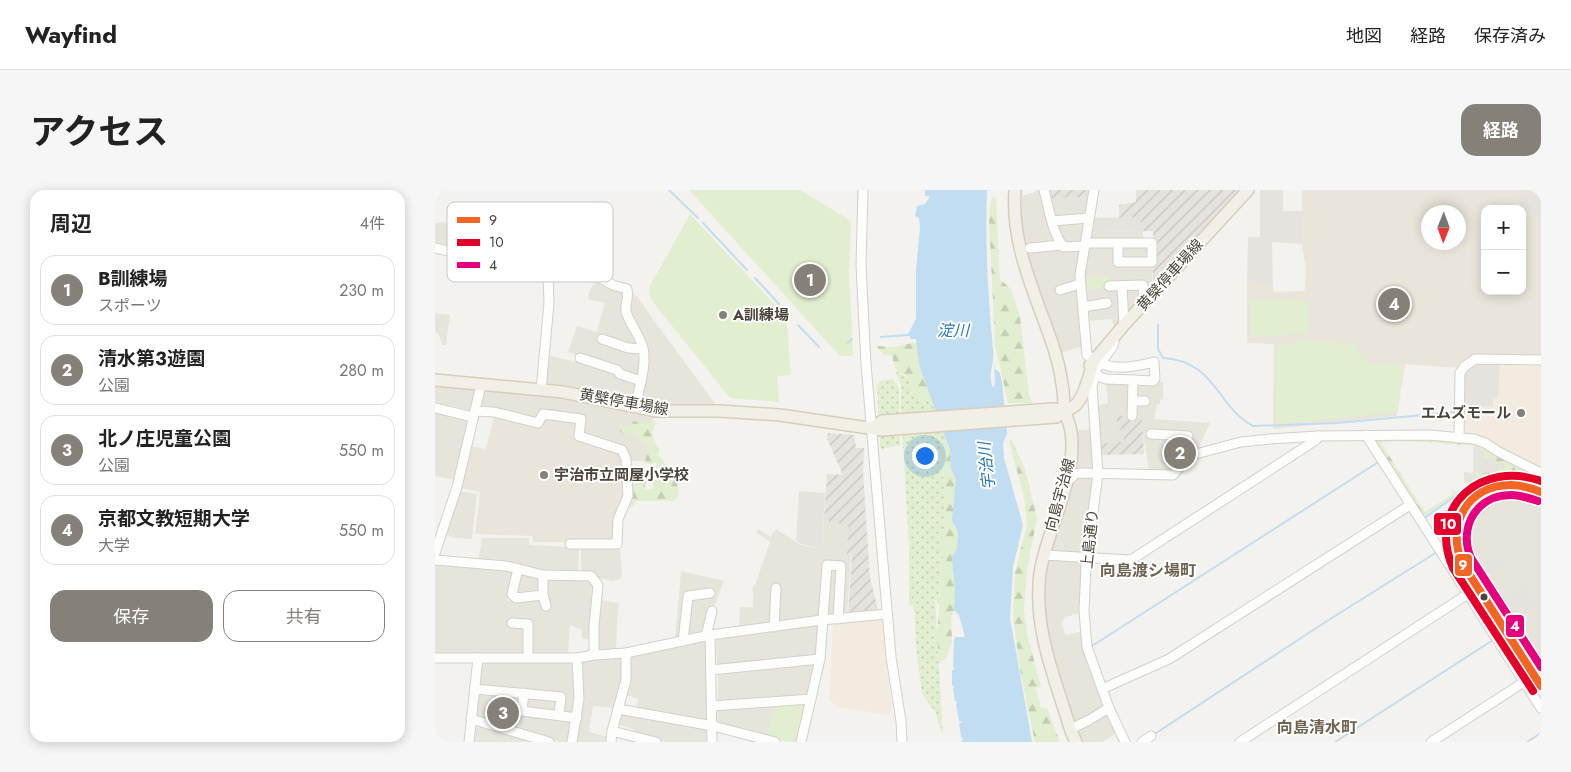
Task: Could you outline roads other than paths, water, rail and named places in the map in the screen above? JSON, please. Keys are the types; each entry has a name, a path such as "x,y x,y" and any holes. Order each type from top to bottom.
{"main road":[{"name":"向島宇治線","path":"1015,190 1017,238 1027,276 1051,340 1063,386 1059,412 1071,433 1071,461 1044,555 1039,588 1040,625 1049,660 1076,742"},
{"name":"黄檗停車場線","path":"435,380 576,394 660,411 719,411 779,415 837,424 877,427 1059,412 1073,408 1079,402 1097,362 1115,336 1248,190"},
{"name":"黄檗停車場線","path":"1059,412 1077,388 1084,372 1097,362"},
{"path":"1063,386 1070,389 1077,388"}],"street":[{"path":"863,190 861,233 862,306 866,364 877,427 887,614 902,742"},
{"path":"1044,190 1052,220 1062,245"},
{"path":"1093,190 1080,284 1085,306 1087,355 1097,362 1116,367 1144,365 1154,362 1155,379 1153,381 1106,379 1095,375"},
{"path":"1052,220 1089,218"},
{"path":"1030,248 1118,243"},
{"path":"541,390 549,303 548,282"},
{"path":"607,282 627,289 625,312 643,349 643,368 636,407"},
{"path":"1060,290 1080,284"},
{"path":"1109,286 1143,285 1144,304"},
{"path":"1121,286 1124,325"},
{"path":"1085,306 1107,303"},
{"path":"603,339 628,348 643,349"},
{"path":"580,358 617,370 620,374 641,381"},
{"path":"1459,438 1460,373 1463,367 1475,360 1541,360"},
{"name":"上島通り","path":"1097,362 1091,386 1098,474 1087,557 1085,611 1087,647 1109,708 1125,742"},
{"path":"1132,416 1133,380"},
{"path":"435,553 437,540 457,487 481,385"},
{"path":"1133,401 1145,401"},
{"path":"435,408 474,414 494,412 538,423 543,414 581,419 579,436 622,450 626,459 628,496 618,519 617,544 570,544"},
{"path":"1151,434 1188,436 1187,447 1192,455"},
{"path":"1067,478 1070,479 1077,473 1173,475 1187,458 1192,455 1241,442 1318,436 1429,435 1474,439 1485,443 1534,477 1541,492"},
{"path":"1044,555 1131,560 1316,440 1318,436"},
{"path":"1366,436 1439,550 1541,686"},
{"path":"1534,477 1486,489 1468,504 1461,513 1456,540 1457,550 1471,592 1496,638 1541,708"},
{"path":"1102,689 1169,659 1410,505"},
{"path":"435,560 501,565 543,575 591,576 598,585 594,626 594,655"},
{"path":"801,742 820,660 827,565 841,566 838,619"},
{"path":"518,569 512,594 516,598 543,595"},
{"path":"543,575 543,595 546,606"},
{"path":"774,627 775,588"},
{"path":"1239,742 1471,592"},
{"path":"683,641 688,596 710,593"},
{"path":"711,612 708,636 714,670 715,727 712,742"},
{"path":"435,658 577,658 626,653 708,636 823,620 887,614"},
{"path":"512,623 528,624 527,658"},
{"path":"611,742 612,731 626,680 626,653"},
{"path":"469,742 478,658"},
{"path":"572,742 579,699 577,658"},
{"path":"714,670 820,660"},
{"path":"1431,742 1524,682"},
{"path":"475,689 561,697 559,715"},
{"path":"524,693 522,711 577,718"},
{"path":"714,706 811,699"},
{"path":"618,708 715,727 775,742"},
{"path":"1071,729 1109,708"},
{"path":"471,720 539,741 549,742"},
{"path":"612,731 656,742"},
{"path":"1142,742 1151,736"}],"water":[{"name":"淀川","path":"925,190 987,190 987,270 993,355 991,382 993,388 995,384 994,364 995,369 1000,373 1002,382 1007,434 1003,443 1004,458 1023,525 1013,567 1010,618 1032,742 961,742 963,739 959,724 962,722 959,721 956,704 958,702 955,701 953,688 955,687 952,685 952,670 955,669 953,667 955,637 965,637 959,615 954,610 955,591 952,557 957,548 958,533 952,520 956,479 951,470 950,450 919,365 916,339 910,339 910,336 880,338 880,336 908,334 916,319 916,271 920,227 919,218 915,216 917,206 925,204 929,198 929,196 925,196"}],"waterway":[{"path":"669,190 698,218"},
{"path":"703,223 747,270"},
{"path":"755,278 779,304"},
{"path":"798,325 819,347"},
{"path":"1158,325 1158,349 1163,358 1181,361 1194,367 1205,376 1231,407 1253,426 1337,423 1456,412"},
{"path":"848,343 852,339"},
{"path":"1092,646 1380,461"},
{"path":"1423,519 1464,491 1478,483 1493,478 1509,475 1524,476 1541,482"},
{"path":"1153,735 1327,621 1437,552"},
{"path":"1335,742 1493,640"},
{"path":"1527,742 1541,733"}],"place":[{"name":"B訓練場","path":"810,280"},
{"name":"京都文教短期大学","path":"1394,304"},
{"name":"A訓練場","path":"723,315"},
{"name":"エムズモール","path":"1521,413"},
{"name":"清水第３遊園","path":"1180,453"},
{"name":"宇治市立岡屋小学校","path":"544,475"},
{"name":"北ノ庄児童公園","path":"503,713"}],"district":[{"name":"向島渡シ場町","path":"1148,570"},
{"name":"向島清水町","path":"1317,727"}],"water label":[{"name":"宇治川","path":"986,466"}]}
